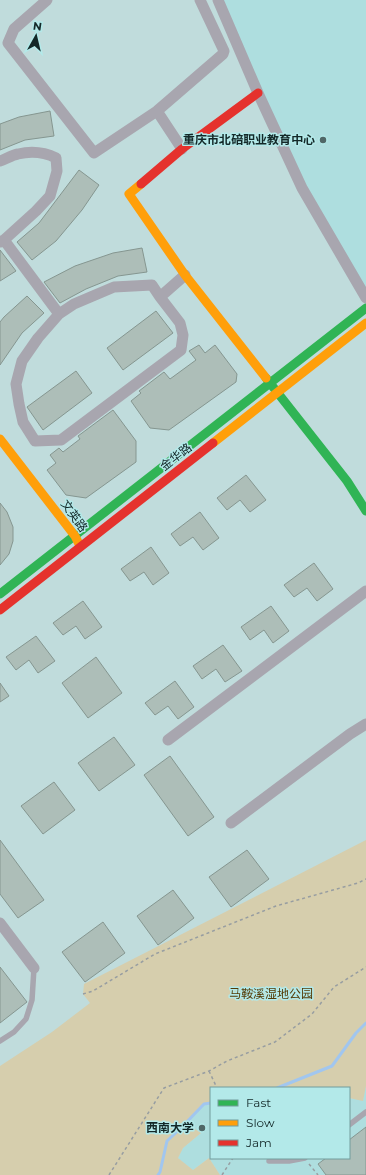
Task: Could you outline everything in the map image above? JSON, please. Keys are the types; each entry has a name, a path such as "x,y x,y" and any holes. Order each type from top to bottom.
{"main road":[{"path":"258,92 182,150 129,194 185,275 347,481 366,511"},
{"name":"金华路","path":"0,594 366,308"},
{"name":"金华路","path":"0,610 366,323"},
{"name":"文英路","path":"0,439 72,538"},
{"name":"文英路","path":"0,453 81,547"}],"street":[{"path":"48,0 14,29 8,43 94,153 157,111 223,54 224,51 200,0"},
{"path":"218,0 302,188 366,298"},
{"path":"157,111 182,150"},
{"path":"0,161 17,154 38,152 56,158 57,171 50,196 36,211 2,241 59,314"},
{"path":"160,297 185,275"},
{"path":"152,285 160,297 180,323 183,335 181,350 61,440 35,441 23,422 16,384 22,361 38,338 59,314 74,304 114,287 152,285"},
{"path":"168,740 366,591"},
{"path":"232,823 350,734 366,724"},
{"path":"0,922 34,968"}],"lane":[{"path":"0,1041 14,1032 26,1020 32,1000 34,968"},
{"path":"350,1124 366,1112"},
{"path":"269,1161 289,1161 300,1159"}],"path":[{"path":"83,994 93,991 155,954 276,906 366,880"},
{"path":"109,1175 164,1088 209,1071 227,1060 275,1042 312,1014 334,987 366,967"},
{"path":"209,1071 217,1087"},
{"path":"222,1175 232,1159"},
{"path":"306,1159 318,1175"}],"shaded area":[{"name":"重庆市北碚职业教育中心","path":"218,0 366,0 366,294 302,188"},
{"name":"西南大学","path":"366,1086 366,1175 220,1175 209,1158 193,1170 178,1158 183,1148 201,1133 185,1123 204,1104 210,1103 210,1159 350,1159 350,1098 363,1100"}],"green space":[{"name":"马鞍溪湿地公园","path":"366,840 366,1086 363,1101 350,1098 350,1087 210,1087 210,1103 204,1104 186,1123 201,1133 183,1148 178,1158 193,1170 209,1158 220,1175 0,1175 0,1066 52,1032 90,1003 83,994 84,984"}],"building":[{"path":"50,111 54,136 25,140 0,150 0,124 19,117"},
{"path":"79,170 99,185 82,210 56,241 32,260 17,242 39,223"},
{"path":"142,248 147,272 118,276 86,289 60,303 44,282 75,266 113,253"},
{"path":"0,250 16,271 0,281"},
{"path":"27,296 44,313 22,333 0,365 0,322"},
{"path":"156,311 173,333 123,370 107,348"},
{"path":"199,345 205,353 215,345 237,374 236,382 169,430 150,428 131,401 141,393 139,391 164,372 170,379 196,360 189,351"},
{"path":"76,371 92,393 43,430 27,407"},
{"path":"113,410 136,441 136,462 86,498 66,495 47,470 56,463 50,455 59,448 63,452 80,439 78,436"},
{"path":"246,475 266,500 250,512 240,500 227,510 217,498"},
{"path":"0,503 7,512 13,527 13,541 9,554 0,565"},
{"path":"200,512 219,538 203,550 193,537 180,546 171,534"},
{"path":"151,547 169,573 153,585 144,572 130,581 121,569"},
{"path":"314,563 333,589 317,601 307,588 294,597 284,585"},
{"path":"83,601 102,627 85,639 76,626 63,635 53,623"},
{"path":"271,606 289,631 273,643 264,630 250,640 241,627"},
{"path":"36,636 55,661 38,673 29,660 16,670 6,657"},
{"path":"223,645 242,671 225,682 216,669 202,679 193,666"},
{"path":"96,657 122,693 88,718 62,683"},
{"path":"175,681 194,707 178,719 168,706 155,715 145,703"},
{"path":"0,683 9,696 0,702"},
{"path":"114,737 135,765 99,791 78,763"},
{"path":"170,756 214,817 188,836 144,775"},
{"path":"54,782 75,810 43,834 21,806"},
{"path":"0,840 44,900 18,918 0,894"},
{"path":"247,850 269,879 231,907 209,877"},
{"path":"173,890 194,918 158,945 137,916"},
{"path":"103,922 125,953 85,982 62,952"},
{"path":"0,967 27,1002 0,1023"},
{"path":"366,1127 366,1175 326,1175 318,1164 325,1159 350,1159 350,1139"}],"waterway":[{"path":"280,1087 332,1066 356,1033 366,1023"},
{"path":"158,1175 167,1141 204,1104 210,1103"}],"traffic: fast":[{"path":"0,594 366,308"},
{"path":"266,378 347,481 366,511"}],"traffic: slow":[{"path":"141,184 129,194 185,275 266,378"},
{"path":"213,443 366,323"},
{"path":"0,439 75,536 80,546"}],"traffic: jam":[{"path":"141,184 182,149 258,93"},
{"path":"0,610 213,443"}],"place":[{"name":"重庆市北碚职业教育中心","path":"323,140"},
{"name":"西南大学","path":"202,1128"}]}
